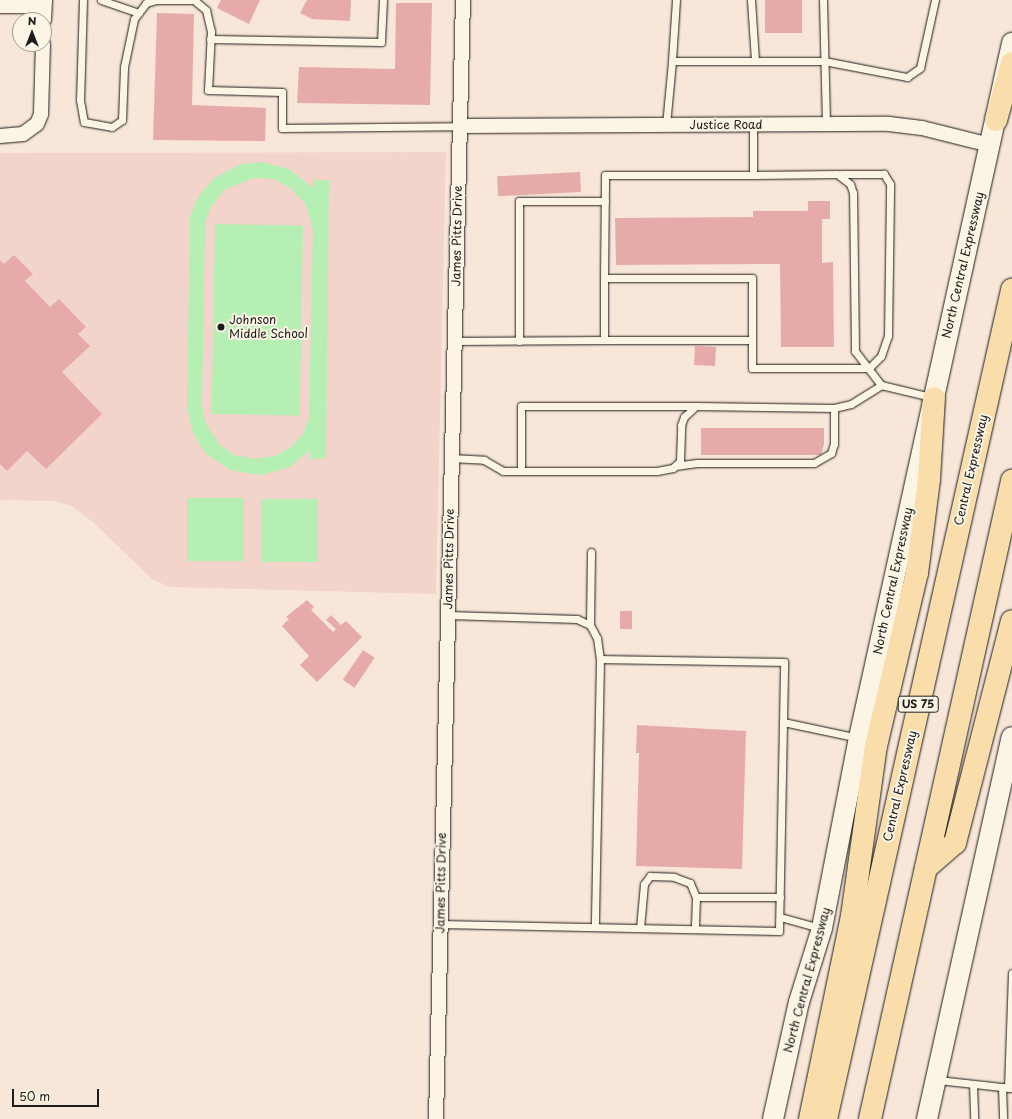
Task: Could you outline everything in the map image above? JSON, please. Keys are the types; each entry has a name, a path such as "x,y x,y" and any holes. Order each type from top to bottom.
{"highway":[{"path":"996,120 1012,63"},
{"name":"Central Expressway","path":"826,1119 1012,290"},
{"path":"810,1119 852,916 876,746 917,573 929,479 934,398"},
{"path":"870,1119 1012,481"},
{"path":"926,868 955,843 1012,620"}],"main road":[{"name":"North Central Expressway","path":"773,1119 785,1062 822,928 859,738 1012,43"},
{"path":"927,1119 1012,737"},
{"path":"784,1119 785,1062"}],"street":[{"name":"James Pitts Drive","path":"436,1119 463,0"},
{"path":"0,6 44,9"},
{"path":"0,136 30,132 37,124 41,114 43,52"},
{"name":"Justice Road","path":"459,126 753,124 906,126 990,145"}],"lane":[{"path":"83,0 80,100 84,122 112,127 122,120 124,67 134,19 146,4 156,0 194,0 200,2 206,10 210,39 208,90 282,92 282,128 459,126"},
{"path":"102,0 139,13"},
{"path":"210,39 381,42 383,0"},
{"path":"666,125 676,0"},
{"path":"751,0 755,61"},
{"path":"823,0 826,124"},
{"path":"672,61 824,61 907,77 920,68 935,0"},
{"path":"753,124 754,175"},
{"path":"837,174 846,178 853,193 855,351 881,385 934,398"},
{"path":"604,278 752,278 752,368 869,368 881,356 888,336 890,184 884,174 605,175 604,278 604,340"},
{"path":"519,341 519,201 605,201"},
{"path":"454,341 752,340"},
{"path":"521,471 522,406 834,408 851,404 881,385"},
{"path":"675,466 683,456 683,421 696,406"},
{"path":"451,458 484,460 503,471 657,471 675,466 697,463 814,463 831,453 834,444 834,408"},
{"path":"591,552 590,625 596,638 600,659 595,927"},
{"path":"448,615 568,618 590,625"},
{"path":"440,924 779,931 784,662 600,659"},
{"path":"783,722 859,738"},
{"path":"640,928 644,884 650,876 674,876 690,883 696,897 695,929"},
{"path":"696,897 780,897"},
{"path":"780,917 822,928"},
{"path":"1003,1119 1007,1087 1012,973"},
{"path":"935,1079 1007,1087"},
{"path":"973,1084 974,1119"}],"shaded area":[{"name":"Johnson Middle School","path":"446,152 436,594 171,587 153,580 93,522 70,505 51,501 0,500 0,153"}],"green space":[{"path":"262,162 289,169 313,188 314,180 329,180 326,459 310,459 310,450 290,467 261,475 230,470 205,453 192,431 187,406 190,217 198,197 214,178 241,164","holes":["253,178 274,179 292,189 306,205 313,230 309,418 303,434 291,447 275,456 255,459 234,455 219,444 205,422 202,406 205,222 211,207 224,190"]},
{"path":"215,224 303,226 300,416 212,414"},
{"path":"187,498 244,498 244,561 187,561"},
{"path":"261,499 318,499 318,562 261,562"}],"building":[{"path":"221,0 260,0 249,24 217,8"},
{"path":"307,0 351,0 350,21 312,19 300,13"},
{"path":"765,0 802,0 802,33 765,33"},
{"path":"396,3 432,3 430,105 297,103 299,67 395,69"},
{"path":"157,13 194,14 192,105 266,108 265,141 153,140"},
{"path":"580,172 581,192 498,196 497,176"},
{"path":"808,201 830,201 830,219 822,219 822,263 833,262 834,347 781,347 780,264 616,265 615,218 753,217 753,211 808,211"},
{"path":"14,255 33,274 25,281 50,307 59,299 86,327 78,334 90,346 62,372 102,414 46,469 27,451 7,471 0,464 0,260 4,264"},
{"path":"695,346 716,347 715,366 694,365"},
{"path":"701,428 824,428 824,444 821,455 701,455"},
{"path":"307,600 314,607 311,610 333,632 336,629 326,620 331,615 341,625 346,621 362,637 317,682 300,665 309,656 282,626 289,619 286,617"},
{"path":"620,611 632,611 632,629 620,629"},
{"path":"363,650 375,658 354,688 343,680"},
{"path":"637,725 746,731 742,869 636,866 639,753 636,753"}],"place":[{"name":"Johnson Middle School","path":"221,327"}]}
